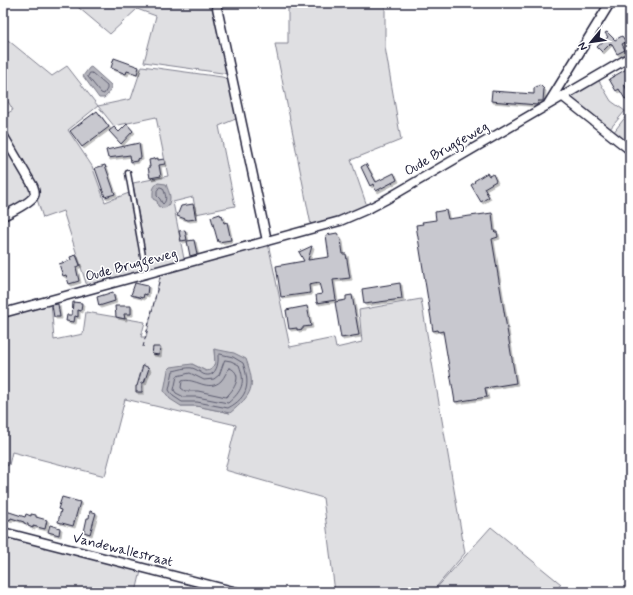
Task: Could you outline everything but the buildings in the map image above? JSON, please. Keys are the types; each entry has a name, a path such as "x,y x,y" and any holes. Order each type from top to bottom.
{"street":[{"path":"216,3 266,241"},
{"path":"548,105 610,3"},
{"name":"Oude Bruggeweg","path":"3,313 163,268 340,221 370,208 630,57"},
{"path":"562,96 630,150"},
{"path":"3,135 35,192 34,196 28,201 3,216"},
{"name":"Vandewallestraat","path":"3,532 237,592"}],"lane":[{"path":"128,173 146,273"}],"path":[{"path":"143,347 163,268"}],"shaded area":[{"path":"73,3 214,3 229,74 144,62 156,16 137,9 110,34"},
{"path":"288,3 385,3 385,47 401,140 351,160 367,206 354,212 311,225 275,44 288,44"},
{"path":"3,36 52,76 67,66 98,106 68,130 92,166 105,202 129,193 144,271 87,286 63,211 43,218 36,196 3,212 3,116 13,110 3,93"},
{"path":"142,66 222,77 228,79 231,84 238,118 219,126 235,206 196,214 193,197 173,202 184,259 148,270 133,183 168,176 156,117 114,126 98,106 131,99"},
{"path":"598,79 611,101 625,111 609,130 570,100 570,97 573,94"},
{"path":"630,111 630,147 613,133"},
{"path":"268,243 290,347 334,338 336,348 362,342 359,310 421,299 465,553 432,592 335,592 323,498 225,470 236,425 125,399 105,476 12,452 9,465 3,466 3,314 51,301 54,340 83,334 86,312 145,322 141,337 146,337 161,273","holes":["214,349 230,413 196,406 181,406 192,364 206,371 211,370 215,363"]},
{"path":"491,527 561,584 555,592 433,592"},
{"path":"3,536 141,571 136,592 3,592"}],"water":[{"path":"91,67 111,85 111,89 104,98 99,98 83,76"},
{"path":"158,183 166,184 170,194 169,203 165,208 158,206 157,201 153,199 154,188"},
{"path":"214,349 234,353 246,359 251,377 251,383 248,395 244,400 230,413 196,406 181,406 170,399 164,391 168,370 171,367 192,364 206,371 211,370 215,363"}]}
